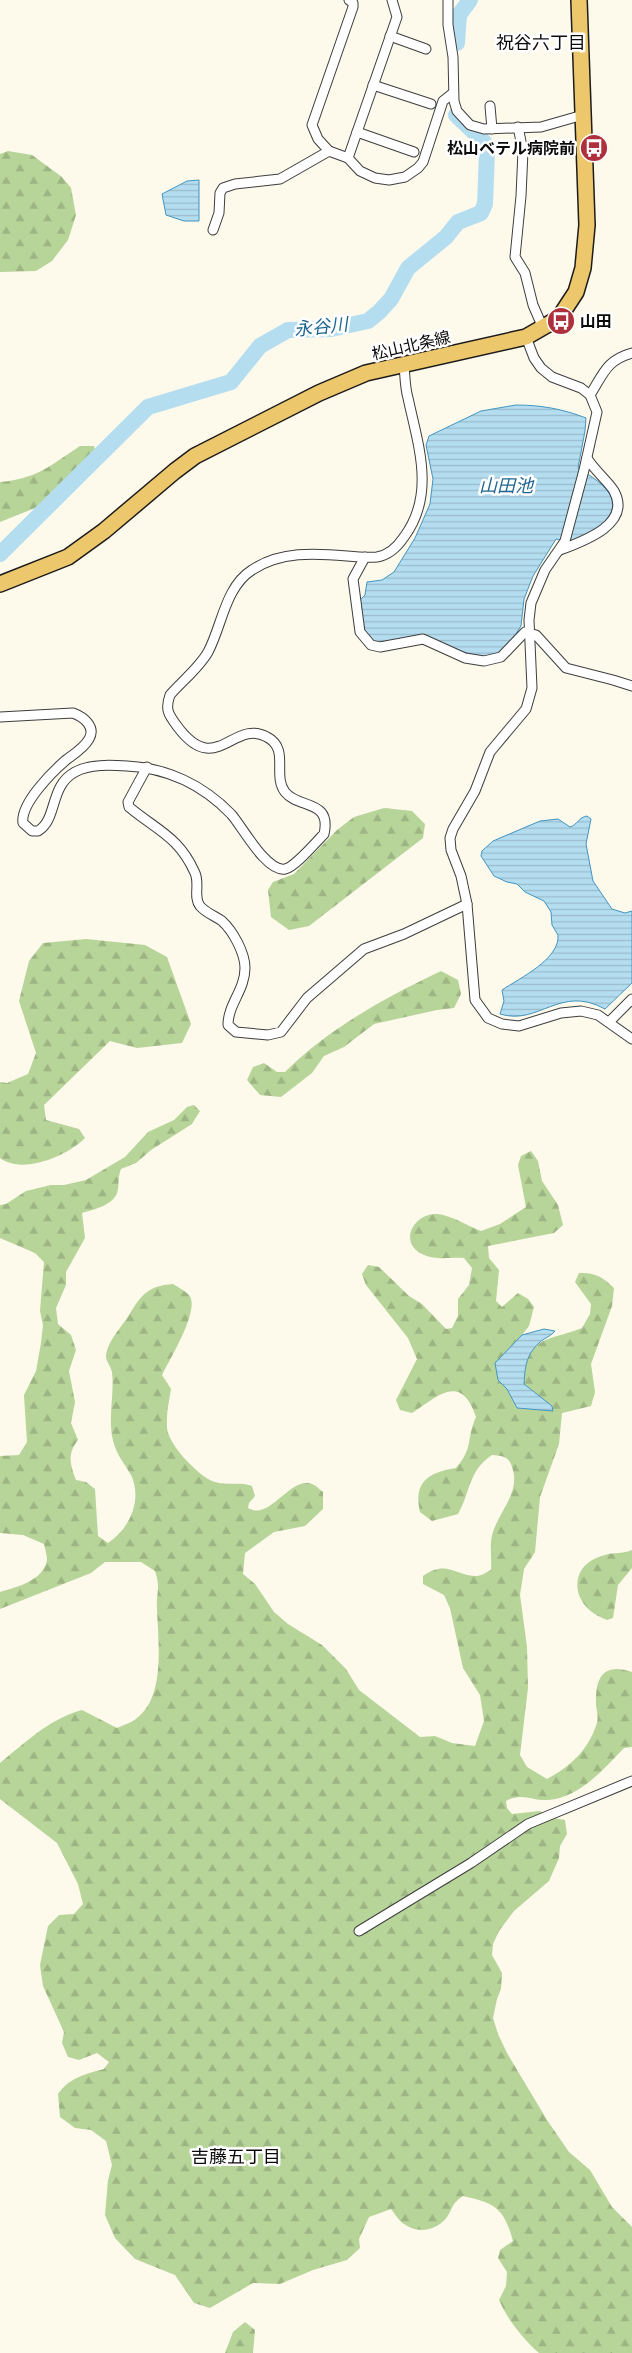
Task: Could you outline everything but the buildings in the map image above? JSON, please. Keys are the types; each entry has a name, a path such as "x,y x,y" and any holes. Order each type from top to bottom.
{"main road":[{"name":"松山北条線","path":"0,584 68,557 175,471 218,444 342,382 366,373 526,337 559,318 568,307 576,292 583,268 586,225 579,0"}],"street":[{"path":"349,0 353,3 353,7 312,128 318,139 329,151 348,158 367,175 382,180 397,179 412,173 425,156 443,100 453,93"},
{"path":"348,158 397,14 392,0"},
{"path":"448,0 448,25 453,58 453,93 457,111 470,125 492,129 555,124 583,115"},
{"path":"390,36 426,49"},
{"path":"373,85 431,104"},
{"path":"490,106 492,129"},
{"path":"518,127 523,151 515,257 525,273 534,305 544,328"},
{"path":"357,132 414,152"},
{"path":"213,230 219,213 220,193 223,188 235,184 280,179 329,151"},
{"path":"526,337 534,358 541,368 552,377 581,388 590,395 597,412 565,541 545,570 537,585 531,603 532,688 530,699 526,709 497,740 490,752 475,790 453,829 450,838 451,850 461,876 467,904 473,992 478,1006 488,1018 502,1024 519,1026 561,1013 582,1011 598,1015 632,1039"},
{"path":"590,395 608,366 632,353"},
{"path":"0,717 73,713 81,716 90,727 91,733 84,745 49,777 24,810 23,822 32,830 38,831 47,823 61,784 75,772 103,766 147,767 172,773 216,800 239,822 271,864 287,869 293,864 324,834 324,821 319,810 291,797 284,790 280,780 281,757 271,740 266,736 252,734 242,735 214,748 198,746 186,737 170,717 167,712 167,703 170,695 206,655 216,637 233,591 240,579 250,571 276,559 291,555 316,554 379,557 390,552 410,529 419,509 422,484 420,451 407,398 404,365"},
{"path":"560,550 610,525 616,515 619,503 613,490 587,458"},
{"path":"365,557 353,579 360,632 371,644 380,646 423,639 465,658 484,661 501,657 510,650 520,636 525,632 530,632 536,635 566,668 632,686"},
{"path":"147,767 128,802 129,807 169,836 180,847 196,876 197,901 206,911 228,928 244,961 242,984 231,1005 228,1018 228,1025 236,1032 268,1035 281,1032 307,998 364,949 404,934 467,904"},
{"path":"610,1022 632,999"},
{"path":"359,1931 462,1868 528,1824 632,1780"}],"green space":[{"path":"8,151 32,155 62,177 71,188 76,215 68,240 52,261 36,271 0,272 0,154"},
{"path":"80,446 94,446 96,454 35,508 0,522 0,482 25,478 43,470"},
{"path":"384,808 412,811 425,824 423,838 309,926 289,930 271,917 268,890 273,882 294,874 337,830 354,817"},
{"path":"86,939 145,945 167,957 191,1024 182,1043 137,1048 110,1041 44,1105 46,1120 79,1129 85,1138 67,1151 44,1161 20,1165 10,1163 0,1158 0,1082 7,1083 28,1074 36,1053 19,1001 29,961 43,943"},
{"path":"441,971 458,980 461,994 454,1008 374,1024 344,1047 324,1056 312,1073 281,1097 260,1095 247,1080 253,1067 264,1063 277,1072 285,1072 302,1056 358,1015"},
{"path":"194,1105 200,1111 192,1124 151,1150 136,1163 121,1169 118,1189 113,1199 104,1206 82,1213 85,1238 66,1272 66,1285 56,1308 58,1324 71,1335 76,1350 69,1371 75,1402 71,1423 78,1440 71,1455 71,1464 76,1480 86,1482 95,1489 98,1536 108,1543 122,1530 132,1514 135,1486 112,1438 113,1381 106,1358 107,1352 115,1335 142,1296 157,1287 173,1284 189,1295 192,1302 188,1323 162,1375 171,1389 167,1427 168,1434 177,1449 190,1464 210,1480 220,1483 252,1486 255,1496 249,1503 248,1508 256,1511 265,1509 289,1491 306,1483 315,1486 323,1492 323,1509 305,1526 274,1532 245,1553 243,1574 255,1584 274,1612 288,1624 322,1645 346,1669 359,1690 420,1737 435,1736 452,1743 475,1746 484,1721 480,1695 463,1668 450,1608 444,1595 423,1584 423,1576 438,1569 477,1576 491,1570 492,1536 512,1493 514,1476 511,1463 507,1459 502,1456 492,1455 478,1468 458,1514 432,1521 420,1512 418,1502 421,1486 431,1476 438,1472 456,1468 462,1461 468,1448 476,1417 470,1403 463,1395 456,1391 440,1395 412,1413 400,1410 396,1400 417,1359 408,1338 366,1285 362,1274 368,1265 379,1267 409,1296 422,1304 446,1329 452,1328 458,1316 458,1299 469,1285 472,1268 464,1258 438,1258 422,1254 411,1243 412,1229 422,1218 437,1214 454,1218 481,1231 500,1224 526,1207 518,1165 521,1156 531,1151 538,1161 542,1181 558,1205 563,1225 554,1233 488,1246 489,1258 499,1270 496,1301 502,1307 518,1293 528,1299 534,1307 529,1326 514,1345 498,1380 507,1389 517,1408 553,1411 552,1406 524,1384 526,1368 534,1348 548,1339 582,1328 590,1314 591,1304 575,1282 579,1273 590,1273 598,1276 614,1288 612,1306 591,1364 595,1392 591,1406 562,1413 559,1444 540,1497 535,1552 524,1569 520,1595 527,1647 528,1688 520,1755 527,1767 547,1779 571,1763 588,1743 596,1726 598,1719 596,1703 598,1683 605,1673 616,1669 632,1672 632,1747 624,1748 590,1781 570,1794 548,1800 517,1797 506,1801 507,1808 512,1814 540,1811 553,1818 565,1820 567,1834 560,1846 559,1858 549,1881 514,1911 499,1931 493,1944 492,1955 502,1973 501,1989 493,2018 507,2053 547,2120 569,2152 590,2170 612,2207 632,2227 632,2353 539,2353 511,2322 499,2300 506,2286 507,2272 498,2258 500,2250 513,2241 506,2221 502,2214 491,2205 463,2196 454,2204 443,2222 427,2230 409,2227 400,2221 391,2209 369,2217 359,2239 360,2248 347,2260 313,2270 280,2284 253,2283 210,2308 194,2303 175,2275 135,2259 115,2238 105,2215 108,2180 112,2165 106,2141 91,2130 75,2128 60,2117 58,2094 62,2089 78,2077 104,2069 109,2062 97,2053 79,2060 68,2057 62,2043 64,2032 43,1986 40,1965 48,1926 59,1915 74,1914 83,1904 78,1884 57,1843 0,1799 0,1763 48,1725 70,1714 82,1710 117,1728 135,1720 146,1708 153,1696 158,1667 158,1586 155,1571 141,1562 105,1562 91,1573 0,1609 0,1592 35,1578 45,1567 47,1560 44,1544 23,1535 0,1533 0,1456 19,1455 27,1442 24,1395 36,1371 41,1343 43,1325 40,1311 44,1262 35,1253 0,1238 0,1205 6,1204 26,1191 86,1180 125,1157 148,1132 174,1120 187,1107"},
{"path":"632,1550 632,1568 618,1585 613,1618 607,1620 590,1610 581,1600 578,1587 579,1574 586,1564 598,1557"},
{"path":"245,2322 255,2330 253,2353 225,2353 233,2332"}],"water":[{"path":"199,180 199,221 184,221 166,215 162,194 187,181"},
{"name":"山田池","path":"516,405 552,408 586,418 578,468 597,481 610,494 613,507 611,514 601,526 579,539 564,541 556,539 533,576 524,599 521,626 506,649 494,656 481,657 453,649 434,639 381,644 369,638 365,633 360,614 360,600 365,595 367,582 382,580 394,572 415,538 430,504 433,479 426,445 429,436 481,411"},
{"path":"587,816 591,819 586,844 593,881 612,909 625,913 632,911 632,983 605,1009 589,1003 575,1001 562,1003 527,1015 500,1014 504,1001 502,990 546,960 557,944 558,935 552,925 551,912 544,901 525,892 517,884 494,876 481,856 482,851 493,841 540,821 558,819 570,827"},
{"path":"544,1329 555,1331 539,1343 531,1352 526,1367 524,1384 552,1406 553,1411 517,1408 507,1389 498,1380 495,1363 522,1335"}],"waterway":[{"path":"457,43 459,15 470,0"},
{"name":"永谷川","path":"0,554 148,407 231,382 260,346 288,330 331,329 368,321 379,312 391,299 408,268 446,237 458,222 481,213 485,204 487,152 484,142 456,115"}],"place":[{"name":"松山ベテル病院前","path":"594,148"},
{"name":"山田","path":"561,321"}],"district":[{"name":"祝谷六丁目","path":"541,43"},
{"name":"吉藤五丁目","path":"236,2157"}]}
